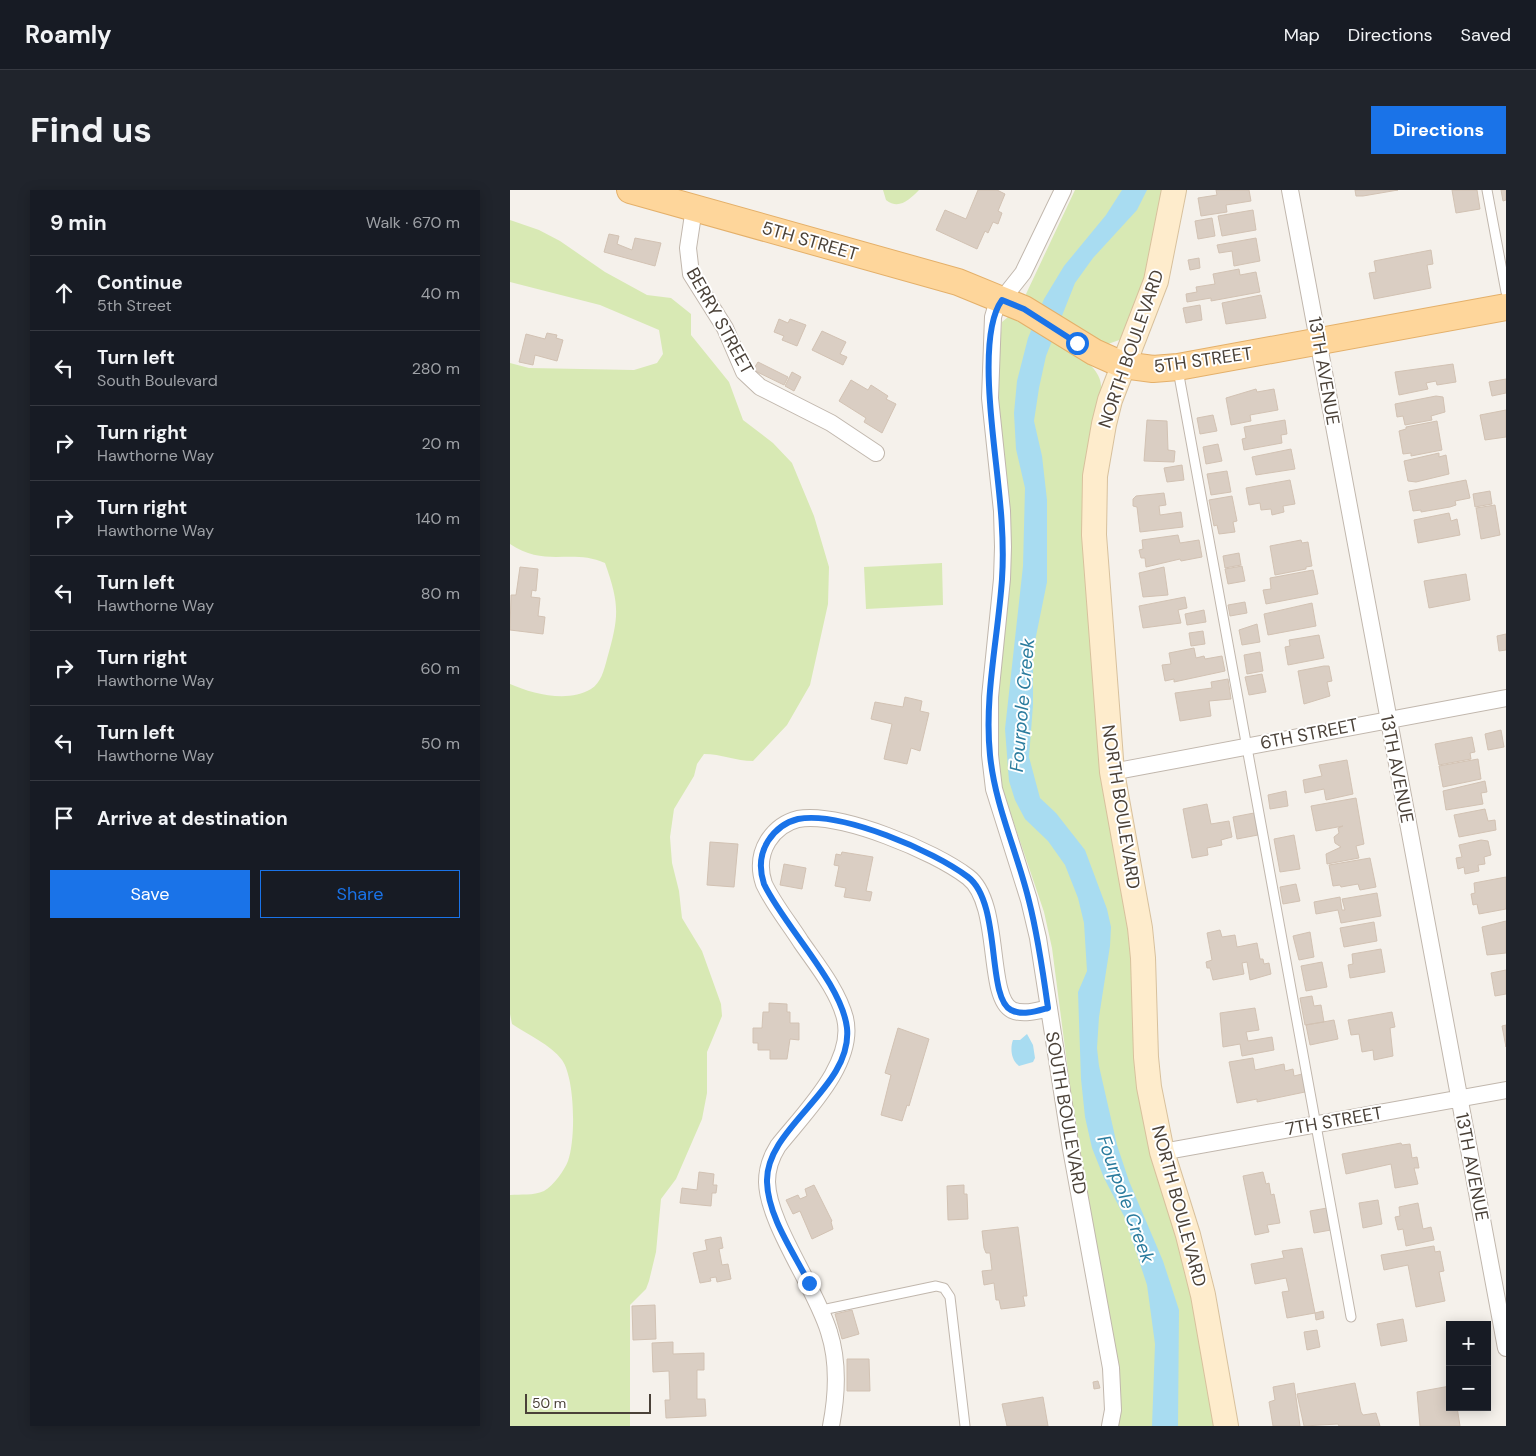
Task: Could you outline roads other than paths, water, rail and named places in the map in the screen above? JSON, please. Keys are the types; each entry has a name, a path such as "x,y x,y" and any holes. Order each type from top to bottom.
{"main road":[{"name":"5TH STREET","path":"630,190 958,282 1013,304 1077,343 1123,365 1153,369 1178,367 1506,307"}],"street":[{"name":"SOUTH BOULEVARD","path":"1063,190 1023,273 1013,304 993,317 990,364 992,435 1002,511 1003,547 1002,579 990,697 990,755 994,789 1029,900 1071,1149 1112,1368 1113,1410 1110,1426"},
{"name":"NORTH BOULEVARD","path":"1174,190 1156,281 1110,400 1100,442 1094,503 1112,772 1144,958 1146,1057 1154,1117 1162,1152 1201,1285 1226,1426"},
{"name":"13TH AVENUE","path":"1290,190 1506,1348"},
{"name":"BERRY STREET","path":"694,208 688,248 691,274 726,328 744,372 760,387 831,423 876,452"},
{"name":"6TH STREET","path":"1112,772 1506,698"},
{"path":"831,1426 837,1376 835,1354 822,1310 769,1198 768,1169 778,1146 833,1075 842,1056 847,1029 844,1016 835,996 764,884 761,874 761,862 765,846 772,834 796,820 809,818 832,821 876,831 948,865 968,877 977,886 984,899 1004,1002 1009,1009 1017,1012 1048,1008"},
{"name":"7TH STREET","path":"1162,1152 1506,1090"}],"lane":[{"path":"1487,190 1506,292"},
{"path":"1178,367 1351,1317"},
{"path":"822,1310 936,1286 944,1288 950,1297 965,1426"}],"water":[{"name":"Fourpole Creek","path":"1122,190 1147,190 1137,210 1093,258 1075,283 1046,356 1039,388 1034,421 1042,456 1047,500 1047,582 1033,651 1033,705 1029,757 1040,798 1056,813 1085,850 1107,909 1111,927 1110,946 1099,1017 1097,1048 1099,1066 1117,1145 1129,1181 1163,1261 1179,1310 1178,1426 1152,1426 1155,1344 1147,1285 1125,1218 1104,1178 1092,1148 1085,1117 1081,1079 1078,992 1087,971 1084,923 1078,898 1065,865 1048,841 1025,819 1015,800 1009,781 1005,729 1023,566 1025,488 1016,449 1014,413 1017,381 1028,338 1044,299 1064,266 1106,215"},
{"path":"1027,1034 1033,1045 1035,1058 1033,1062 1019,1066 1013,1057 1012,1043 1013,1040 1020,1040"}]}
